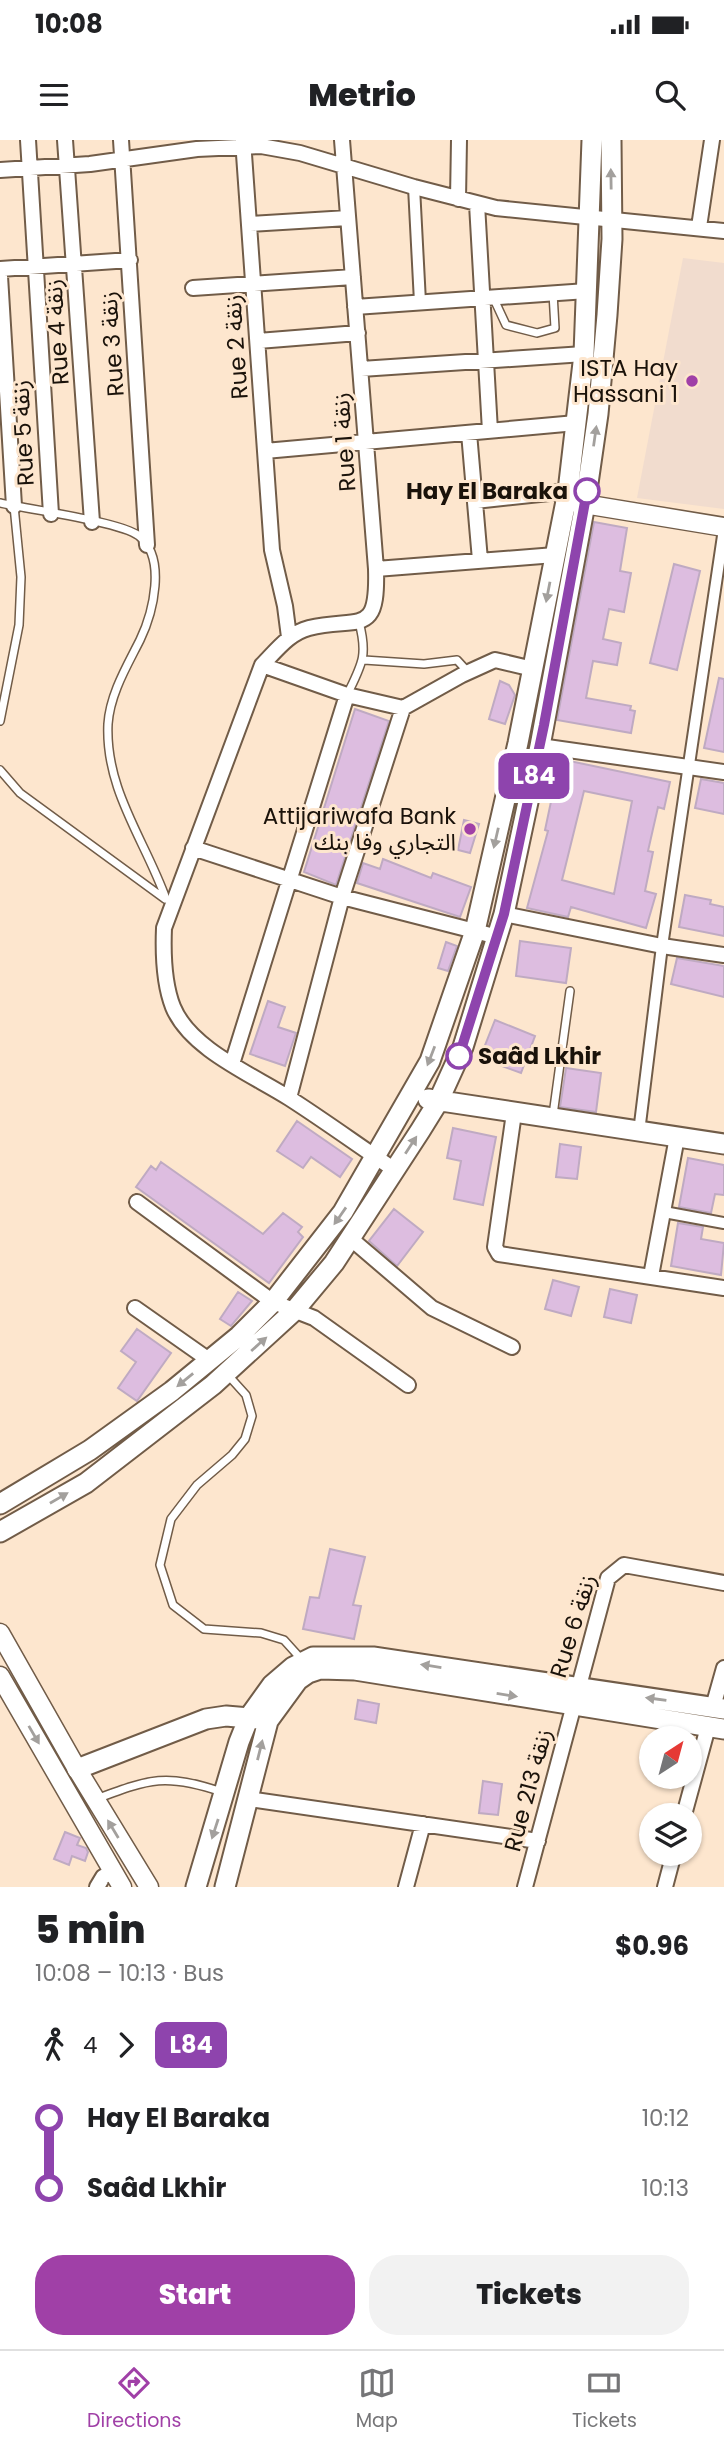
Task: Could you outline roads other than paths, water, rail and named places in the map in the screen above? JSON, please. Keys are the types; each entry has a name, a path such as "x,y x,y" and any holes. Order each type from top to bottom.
{"main road":[{"path":"0,1504 90,1450 209,1360 274,1302 343,1212 430,1061 475,931 533,669 567,496 584,354 592,140"},
{"path":"0,1532 86,1483 226,1373 294,1311 350,1238 395,1170 438,1102 463,1047 504,914 540,746 585,504 598,414 611,218 611,140"},
{"path":"413,1094 438,1102 724,1144"},
{"path":"225,1887 249,1799 259,1719 272,1685 303,1662 329,1655 373,1657 716,1728"},
{"path":"196,1887 239,1742 298,1680 320,1669 355,1670 576,1697 719,1708"},
{"path":"76,1769 206,1719 226,1716 259,1719"}],"street":[{"name":"Rue 5 زنقة","path":"28,140 51,514"},
{"name":"Rue 4 زنقة","path":"65,140 76,262 92,522"},
{"name":"Rue 3 زنقة","path":"121,140 147,545"},
{"name":"Rue 1 زنقة","path":"342,140 376,569 375,606 371,615 359,622"},
{"path":"458,199 459,140"},
{"path":"699,227 712,140"},
{"path":"0,170 67,166 244,143 344,166 477,204 724,231"},
{"name":"Rue 2 زنقة","path":"244,143 272,550 289,637"},
{"path":"414,187 420,302"},
{"path":"477,204 487,297 486,359 490,431"},
{"path":"250,224 348,218"},
{"path":"0,269 130,260"},
{"path":"0,276 7,505"},
{"path":"193,288 255,286 353,277"},
{"path":"355,307 587,291"},
{"path":"258,341 358,332"},
{"path":"361,369 584,354"},
{"path":"265,451 576,423"},
{"path":"469,433 480,560"},
{"path":"475,502 567,496 585,504 724,528 662,946 639,1132"},
{"path":"376,569 555,555"},
{"path":"359,622 308,628 289,637 262,665 194,848 169,901 163,952 173,1006 196,1037 232,1064 289,1098 395,1170"},
{"path":"262,665 347,695 402,708 495,660 533,669"},
{"path":"232,1064 347,695"},
{"path":"289,1098 342,897 402,708"},
{"path":"540,746 724,772"},
{"path":"194,848 342,897 498,937"},
{"path":"504,914 662,946 724,955"},
{"path":"514,1113 495,1247 499,1254 724,1288"},
{"path":"651,1276 677,1137"},
{"path":"137,1202 274,1302 314,1318 408,1385"},
{"path":"664,1212 724,1223"},
{"path":"350,1238 432,1308 512,1347"},
{"path":"135,1308 209,1360"},
{"name":"Rue 6 زنقة","path":"576,1697 608,1578 624,1564 724,1583"},
{"path":"0,1633 76,1769 149,1887"},
{"path":"719,1708 724,1668"},
{"path":"0,1676 122,1887"},
{"name":"Rue 213 زنقة","path":"525,1887 576,1697"},
{"path":"688,1803 716,1728"},
{"path":"249,1799 538,1841"},
{"path":"406,1887 423,1824"},
{"path":"665,1887 671,1866"},
{"path":"97,1887 103,1877 113,1871"}],"lane":[{"path":"487,297 506,325 537,333 555,328 553,293"},
{"path":"0,722 19,625 21,578 7,505 134,533 147,545 153,559 153,603 141,639 119,686 108,724 116,785 169,901"},
{"path":"347,695 364,660 366,647 359,622"},
{"path":"364,660 424,664 457,660 468,672"},
{"path":"0,770 20,793 169,901"},
{"path":"552,1119 570,991"},
{"path":"226,1373 246,1395 252,1416 245,1439 197,1485 171,1519 160,1565 173,1605 204,1629 272,1636 293,1647 303,1662"},
{"path":"95,1799 146,1781 170,1778 226,1793"}],"place":[{"name":"ISTA Hay Hassani 1","path":"692,381"},
{"name":"Hay El Baraka","path":"587,491"},
{"name":"Attijariwafa Bank التجاري وفا بنك","path":"470,829"},
{"name":"Saâd Lkhir","path":"459,1056"}]}
